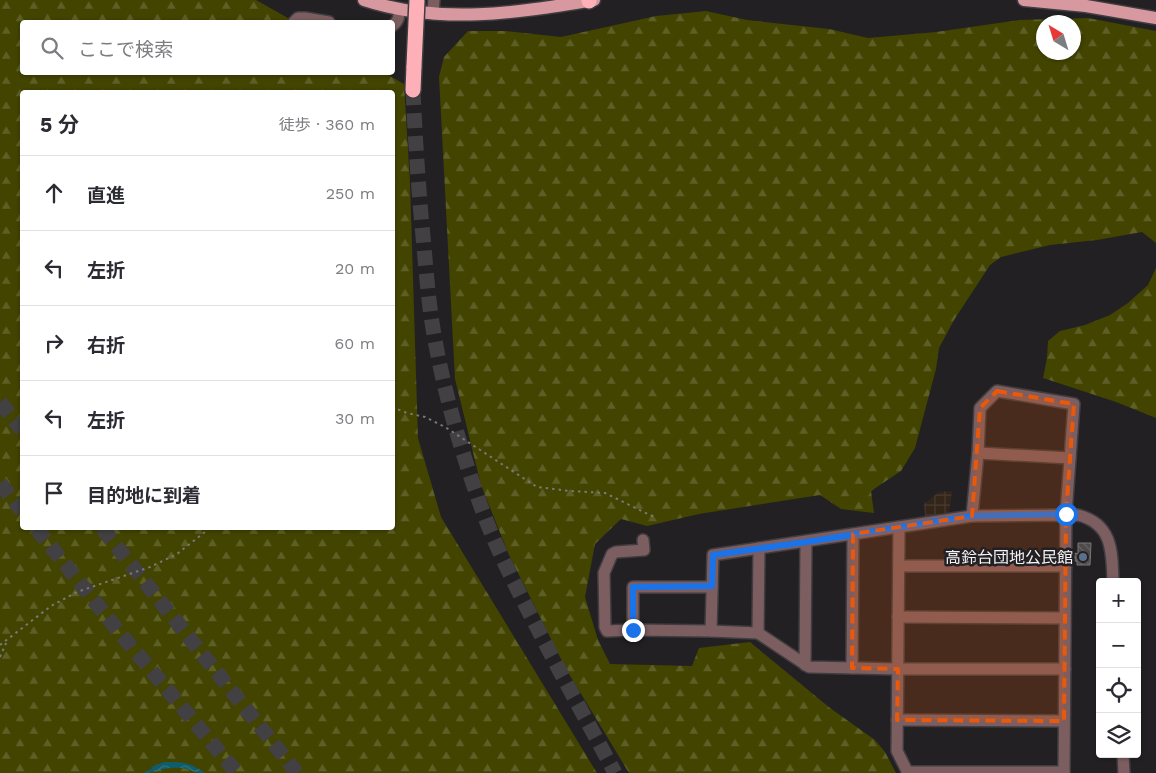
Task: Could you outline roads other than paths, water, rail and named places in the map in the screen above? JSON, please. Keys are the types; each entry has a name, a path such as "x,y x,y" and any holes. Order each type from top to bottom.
{"highway":[{"path":"413,90 417,0"}],"main road":[{"path":"364,0 399,9 461,16 497,14 590,0"},
{"path":"1024,0 1084,3 1156,18"}],"street":[{"path":"433,14 434,0"},
{"path":"395,24 398,20 399,9"},
{"path":"296,20 298,18 305,18 317,20"},
{"path":"899,527 897,751 907,773 1064,772 1066,514 1074,404 997,391 980,408 972,516"},
{"path":"978,453 1070,458"},
{"path":"711,631 713,555 972,516 1066,514 1089,518 1105,533 1109,542 1112,553 1113,578"},
{"path":"852,668 853,534"},
{"path":"643,540 644,550 612,554 604,573 607,631 758,633 809,667 1065,669"},
{"path":"805,665 806,542"},
{"path":"758,633 759,548"},
{"path":"899,566 1066,566"},
{"path":"633,630 633,587 712,586"},
{"path":"898,617 1065,618"},
{"path":"897,720 1064,721"},
{"path":"1123,758 1124,773"}],"water":[{"path":"164,762 186,763 205,773 176,768 154,772 151,767"}],"waterway":[{"path":"146,773 154,769"}],"tunnel":[{"path":"413,90 419,192 431,316 439,361 455,427 482,510 505,564 549,651 615,773"},
{"path":"0,402 20,427"},
{"path":"0,483 20,508"},
{"path":"38,530 120,633 237,773"},
{"path":"104,530 297,773"}],"place":[{"name":"高鈴台団地公民館","path":"1083,557"}]}
